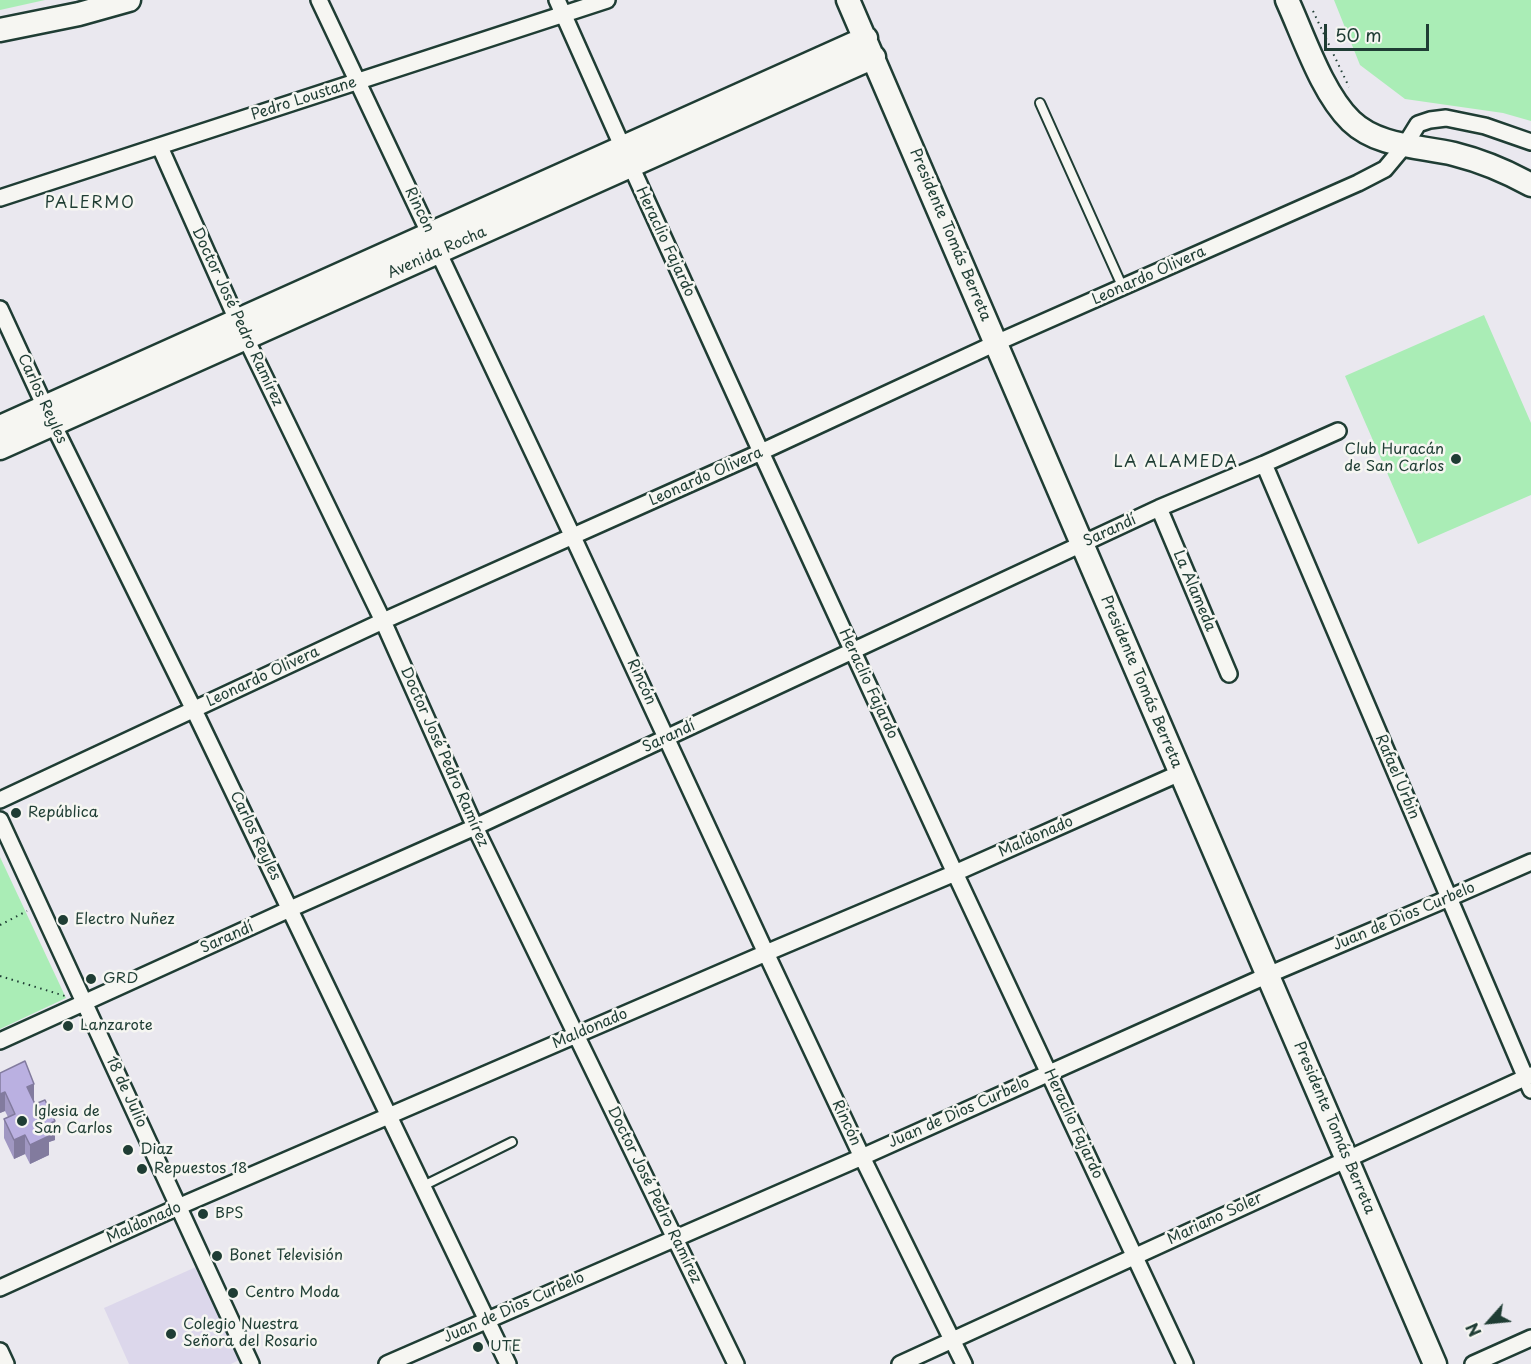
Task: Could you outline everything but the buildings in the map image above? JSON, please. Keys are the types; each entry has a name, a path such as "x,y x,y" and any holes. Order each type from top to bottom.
{"street":[{"path":"0,30 79,14 129,0"},
{"name":"Rincón","path":"320,0 862,1157 964,1364"},
{"name":"Pedro Loustane","path":"0,198 357,81 560,7 607,0"},
{"name":"Presidente Tomás Berreta","path":"848,0 1435,1364"},
{"path":"1287,0 1322,80 1335,102 1352,122 1371,136 1482,162 1508,172 1531,185"},
{"name":"Heraclio Fajardo","path":"560,7 761,452 1185,1364"},
{"name":"Avenida Rocha","path":"0,448 49,415 870,48"},
{"name":"Leonardo Olivera","path":"0,800 383,621 1358,183 1385,169 1405,145 1418,124 1446,118 1485,126 1531,142"},
{"name":"Doctor José Pedro Ramírez","path":"160,147 241,330 383,621 475,827 736,1364"},
{"name":"Carlos Reyles","path":"0,309 49,415 194,710 508,1364"},
{"name":"Avenida Rocha","path":"0,427 49,415"},
{"name":"Sarandí","path":"0,1041 475,827 1082,543 1338,431"},
{"name":"Rafael Urbin","path":"1264,464 1529,1081"},
{"name":"La Alameda","path":"1159,508 1229,674"},
{"name":"Maldonado","path":"0,1288 389,1115 955,873 1180,773"},
{"name":"18 de Julio","path":"0,820 251,1364"},
{"name":"Juan de Dios Curbelo","path":"387,1364 862,1157 1268,975 1531,862"},
{"name":"Mariano Soler","path":"900,1364 1347,1159 1529,1081"},
{"path":"1473,1364 1531,1338"},
{"path":"0,1351 6,1364"}],"lane":[{"path":"1040,103 1123,288"},
{"path":"423,1186 512,1142"}],"path":[{"path":"1313,10 1351,92"},
{"path":"0,925 39,905"},
{"path":"0,976 85,1002"}],"shaded area":[{"name":"Colegio Nuestra Señora del Rosario","path":"196,1267 239,1360 231,1364 129,1364 104,1308"}],"green space":[{"path":"0,0 45,0 0,10"},
{"path":"1334,0 1531,0 1531,121 1503,113 1405,99 1360,65"},
{"name":"Club Huracán de San Carlos","path":"1484,315 1531,423 1531,495 1418,544 1345,376"},
{"path":"0,857 66,998 0,1029"}],"place":[{"name":"Club Huracán de San Carlos","path":"1456,459"},
{"name":"República","path":"16,813"},
{"name":"Electro Nuñez","path":"63,920"},
{"name":"GRD","path":"91,979"},
{"name":"Lanzarote","path":"68,1026"},
{"name":"Iglesia de San Carlos","path":"22,1121"},
{"name":"Diaz","path":"128,1150"},
{"name":"Repuestos 18","path":"142,1169"},
{"name":"BPS","path":"203,1214"},
{"name":"Bonet Televisión","path":"217,1256"},
{"name":"Centro Moda","path":"233,1293"},
{"name":"Colegio Nuestra Señora del Rosario","path":"171,1334"},
{"name":"UTE","path":"478,1347"}],"district":[{"name":"PALERMO","path":"90,204"},
{"name":"LA ALAMEDA","path":"1176,463"}]}
